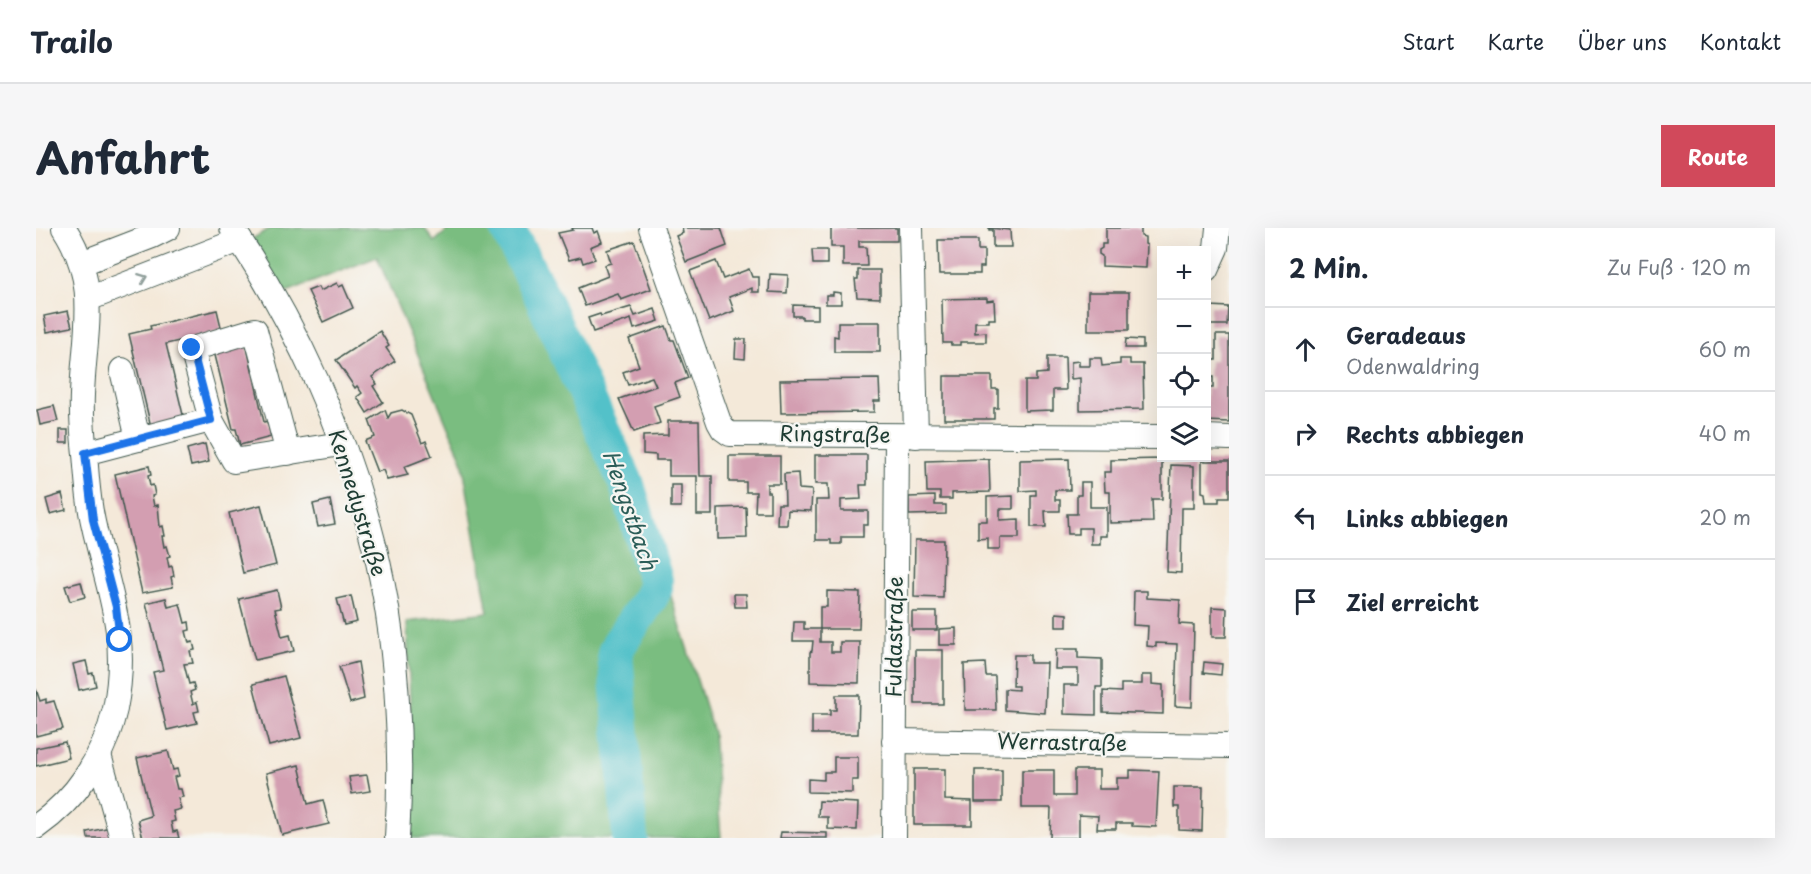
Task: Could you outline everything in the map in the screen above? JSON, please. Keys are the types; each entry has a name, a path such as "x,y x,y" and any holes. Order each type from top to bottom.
{"street":[{"path":"36,827 66,802 81,784 99,755 115,710 121,662 116,607 93,520 85,453 82,397 87,282 82,263 64,228"},
{"path":"82,263 168,228"},
{"name":"Ringstraße","path":"651,228 715,411 723,429 730,434 1157,437"},
{"name":"Fuldastraße","path":"894,838 894,741 906,436 911,228"},
{"path":"1211,259 1216,248 1218,228"},
{"path":"88,299 236,234"},
{"name":"Kennedystraße","path":"236,234 276,299 303,353 341,444 374,546 386,611 397,711 399,797 397,838"},
{"path":"288,453 255,330 192,348 211,420 234,461 288,453 341,444"},
{"path":"122,370 138,440"},
{"path":"85,453 211,420"},
{"path":"1211,437 1229,438"},
{"name":"Werrastraße","path":"894,741 1229,746"},
{"path":"99,755 122,838"}],"green space":[{"path":"271,228 425,228 434,242 450,228 517,228 630,463 713,732 721,838 409,838 413,782 407,622 488,612 462,460 377,257 284,293 250,240"}],"building":[{"path":"572,228 592,228 594,233 598,231 602,242 590,247 595,259 583,263 581,257 569,260 558,233 573,230"},
{"path":"682,228 721,228 727,246 686,262 676,236 683,233"},
{"path":"831,228 897,228 897,241 859,241 859,247 866,247 867,266 843,266 843,247 831,247"},
{"path":"989,228 1010,230 1011,247 993,247 993,230"},
{"path":"1106,228 1141,228 1141,236 1145,237 1147,245 1146,268 1102,266 1102,256 1099,250 1102,244 1106,244"},
{"path":"938,240 978,240 978,250 984,250 984,267 980,267 980,274 939,274"},
{"path":"634,241 651,289 621,300 618,294 585,306 578,288 608,276 604,265 611,263 607,250"},
{"path":"812,250 827,250 827,264 813,264"},
{"path":"716,261 723,279 749,269 752,277 759,277 759,292 752,292 752,288 729,297 734,311 709,321 690,271"},
{"path":"858,270 880,270 880,298 857,297 855,279 858,279"},
{"path":"770,274 788,275 787,293 769,292"},
{"path":"337,283 339,287 343,285 353,308 323,322 308,291 318,287 320,291"},
{"path":"833,292 841,293 841,304 826,304 826,295 833,295"},
{"path":"1088,292 1129,292 1129,330 1088,330"},
{"path":"987,298 987,301 994,300 995,319 989,319 989,322 975,322 975,333 986,332 986,342 960,342 960,345 943,343 942,299"},
{"path":"793,305 818,306 818,319 802,319 802,316 793,316"},
{"path":"1211,306 1228,307 1227,325 1211,325"},
{"path":"631,307 635,316 655,309 659,321 634,329 631,319 593,332 588,318"},
{"path":"217,310 222,331 166,344 184,419 151,427 129,334 151,329 150,326"},
{"path":"68,311 72,327 47,332 44,316"},
{"path":"838,322 880,322 880,352 834,352 834,336 838,337"},
{"path":"666,326 671,340 674,340 688,378 675,383 680,397 654,406 660,423 634,432 619,399 656,386 652,377 628,385 623,372 639,366 629,339"},
{"path":"380,331 389,346 386,348 395,361 372,377 377,384 373,386 383,402 367,413 357,397 362,393 357,386 355,388 336,360"},
{"path":"1216,335 1229,335 1229,422 1211,421 1213,377 1211,377 1211,360 1216,360"},
{"path":"245,339 264,422 267,421 271,437 240,445 236,429 233,429 213,347"},
{"path":"736,339 746,339 745,359 735,358"},
{"path":"1126,339 1143,340 1143,348 1125,348"},
{"path":"1047,357 1065,357 1066,390 1053,390 1053,410 1025,411 1025,381 1036,381 1036,374 1047,373"},
{"path":"1090,358 1101,358 1102,366 1120,364 1120,359 1130,359 1130,364 1143,364 1144,409 1080,410 1080,378 1071,379 1071,362 1079,361 1079,366 1090,366"},
{"path":"944,376 992,376 992,389 998,389 998,408 994,408 994,419 944,419"},
{"path":"879,379 880,401 874,401 874,412 781,413 780,380"},
{"path":"54,406 58,421 40,425 37,410"},
{"path":"385,410 388,418 391,413 402,410 411,415 422,443 426,441 432,456 404,467 408,475 387,480 383,470 377,472 365,441 375,437 369,420"},
{"path":"668,421 699,421 700,476 712,476 712,515 697,515 697,476 669,476 669,460 656,460 656,455 643,454 643,436 668,435"},
{"path":"60,430 68,430 68,443 60,443"},
{"path":"205,444 209,462 191,466 187,449"},
{"path":"815,455 867,455 867,485 860,485 861,499 841,500 841,511 868,511 868,525 863,525 863,537 841,537 841,544 831,544 831,540 816,540 816,500 829,500 828,484 815,484"},
{"path":"729,456 780,456 780,484 767,484 767,492 770,492 770,512 755,512 756,492 746,492 746,482 729,482"},
{"path":"989,459 990,492 952,493 952,499 940,499 940,492 927,492 926,461"},
{"path":"1069,459 1070,490 1055,490 1055,500 1060,500 1060,511 1045,511 1046,527 1031,527 1031,495 1036,495 1036,490 1020,491 1020,460"},
{"path":"1157,459 1157,462 1162,462 1162,499 1152,499 1153,522 1110,523 1110,492 1105,492 1104,472 1111,472 1111,460"},
{"path":"1229,461 1229,497 1219,497 1219,502 1206,502 1205,493 1202,492 1202,462"},
{"path":"1171,465 1194,466 1194,508 1182,508 1181,573 1167,572"},
{"path":"149,466 150,486 153,485 155,495 152,496 154,506 158,505 160,527 163,526 165,536 162,536 164,547 167,546 170,556 167,557 169,567 172,566 174,576 171,577 173,587 142,593 115,474"},
{"path":"798,473 799,489 812,490 811,511 788,510 787,525 777,525 778,504 785,504 784,474"},
{"path":"1081,482 1090,482 1090,507 1107,507 1107,536 1100,536 1100,544 1091,544 1091,528 1079,528 1079,534 1068,534 1067,514 1077,514 1077,495 1081,495"},
{"path":"671,485 681,485 681,507 671,507"},
{"path":"62,494 66,510 50,514 46,499"},
{"path":"935,496 935,505 946,505 946,514 909,515 909,497"},
{"path":"1013,496 1013,509 1000,509 1000,520 1019,519 1019,538 1000,538 1000,549 988,549 988,538 978,539 978,521 987,521 987,497"},
{"path":"330,500 335,524 318,527 313,504"},
{"path":"261,505 276,565 243,573 229,513"},
{"path":"746,507 747,538 718,539 718,508"},
{"path":"915,540 944,540 943,598 914,597"},
{"path":"81,582 85,597 70,601 65,586"},
{"path":"277,590 281,608 275,609 282,637 290,635 294,651 255,660 239,599"},
{"path":"827,591 860,592 859,629 820,629 820,607 827,607"},
{"path":"1134,591 1147,591 1147,598 1180,600 1179,624 1194,625 1192,707 1175,706 1177,644 1156,643 1156,647 1147,646 1148,626 1133,625"},
{"path":"734,594 746,594 747,607 735,607"},
{"path":"351,596 357,622 344,625 337,599"},
{"path":"166,598 168,607 180,604 185,623 189,622 190,630 186,631 189,643 193,642 195,650 190,651 193,663 184,664 189,684 193,683 195,690 190,692 193,704 197,702 199,711 194,712 197,723 167,730 153,672 163,670 146,603"},
{"path":"1212,607 1227,608 1226,637 1212,637"},
{"path":"912,612 937,612 937,630 912,630"},
{"path":"1056,613 1067,614 1067,627 1056,627"},
{"path":"794,622 804,622 804,629 820,629 820,642 831,642 831,652 840,652 840,642 860,642 859,683 810,682 810,652 813,641 793,641"},
{"path":"956,628 956,645 939,645 939,629"},
{"path":"1056,649 1078,649 1078,658 1102,659 1102,687 1096,687 1096,715 1064,714 1064,685 1078,685 1078,669 1055,669"},
{"path":"915,650 943,650 943,704 915,704"},
{"path":"1014,655 1030,655 1030,663 1047,663 1045,713 1005,710 1005,689 1018,690 1018,686 1013,686"},
{"path":"86,661 89,674 93,673 96,686 79,690 73,664"},
{"path":"358,662 364,699 350,703 339,667"},
{"path":"1204,662 1222,664 1221,675 1203,673"},
{"path":"985,663 986,676 995,676 996,710 965,710 964,664"},
{"path":"1142,675 1152,675 1152,684 1163,685 1163,714 1103,712 1103,691 1121,692 1121,684 1142,684"},
{"path":"284,676 301,738 269,746 253,684"},
{"path":"36,689 40,701 46,699 46,703 54,701 63,729 36,736"},
{"path":"836,695 859,695 858,734 812,734 812,715 830,715 830,710 836,710"},
{"path":"65,742 69,758 36,766 36,748"},
{"path":"168,751 173,770 177,769 179,776 174,777 177,789 181,789 183,797 178,798 181,809 173,811 175,821 171,822 173,832 177,831 179,838 143,838 138,820 151,816 137,758"},
{"path":"834,757 858,757 858,780 852,780 852,793 808,792 808,779 824,780 824,772 834,772"},
{"path":"299,765 308,804 323,800 329,824 282,835 266,773"},
{"path":"914,769 945,769 945,800 972,801 972,825 914,825"},
{"path":"975,770 1002,770 1002,802 975,802"},
{"path":"1022,770 1054,770 1054,796 1074,796 1074,770 1099,770 1099,789 1117,789 1117,778 1130,778 1130,770 1159,771 1156,827 1116,823 1116,829 1097,829 1098,816 1079,815 1079,838 1050,838 1051,808 1022,808"},
{"path":"367,775 370,791 352,794 349,777"},
{"path":"1174,787 1203,787 1202,831 1179,830 1179,807 1174,807"},
{"path":"819,801 858,803 857,830 828,829 828,817 818,817"},
{"path":"111,827 113,838 88,838 87,832"},
{"path":"781,832 827,833 827,838 780,838"}],"waterway":[{"name":"Hengstbach","path":"507,228 541,295 627,485 655,580 655,588 651,596 615,653 630,838"}],"route":[{"path":"120,640 116,607 93,520 85,453 211,420 192,348"}]}
